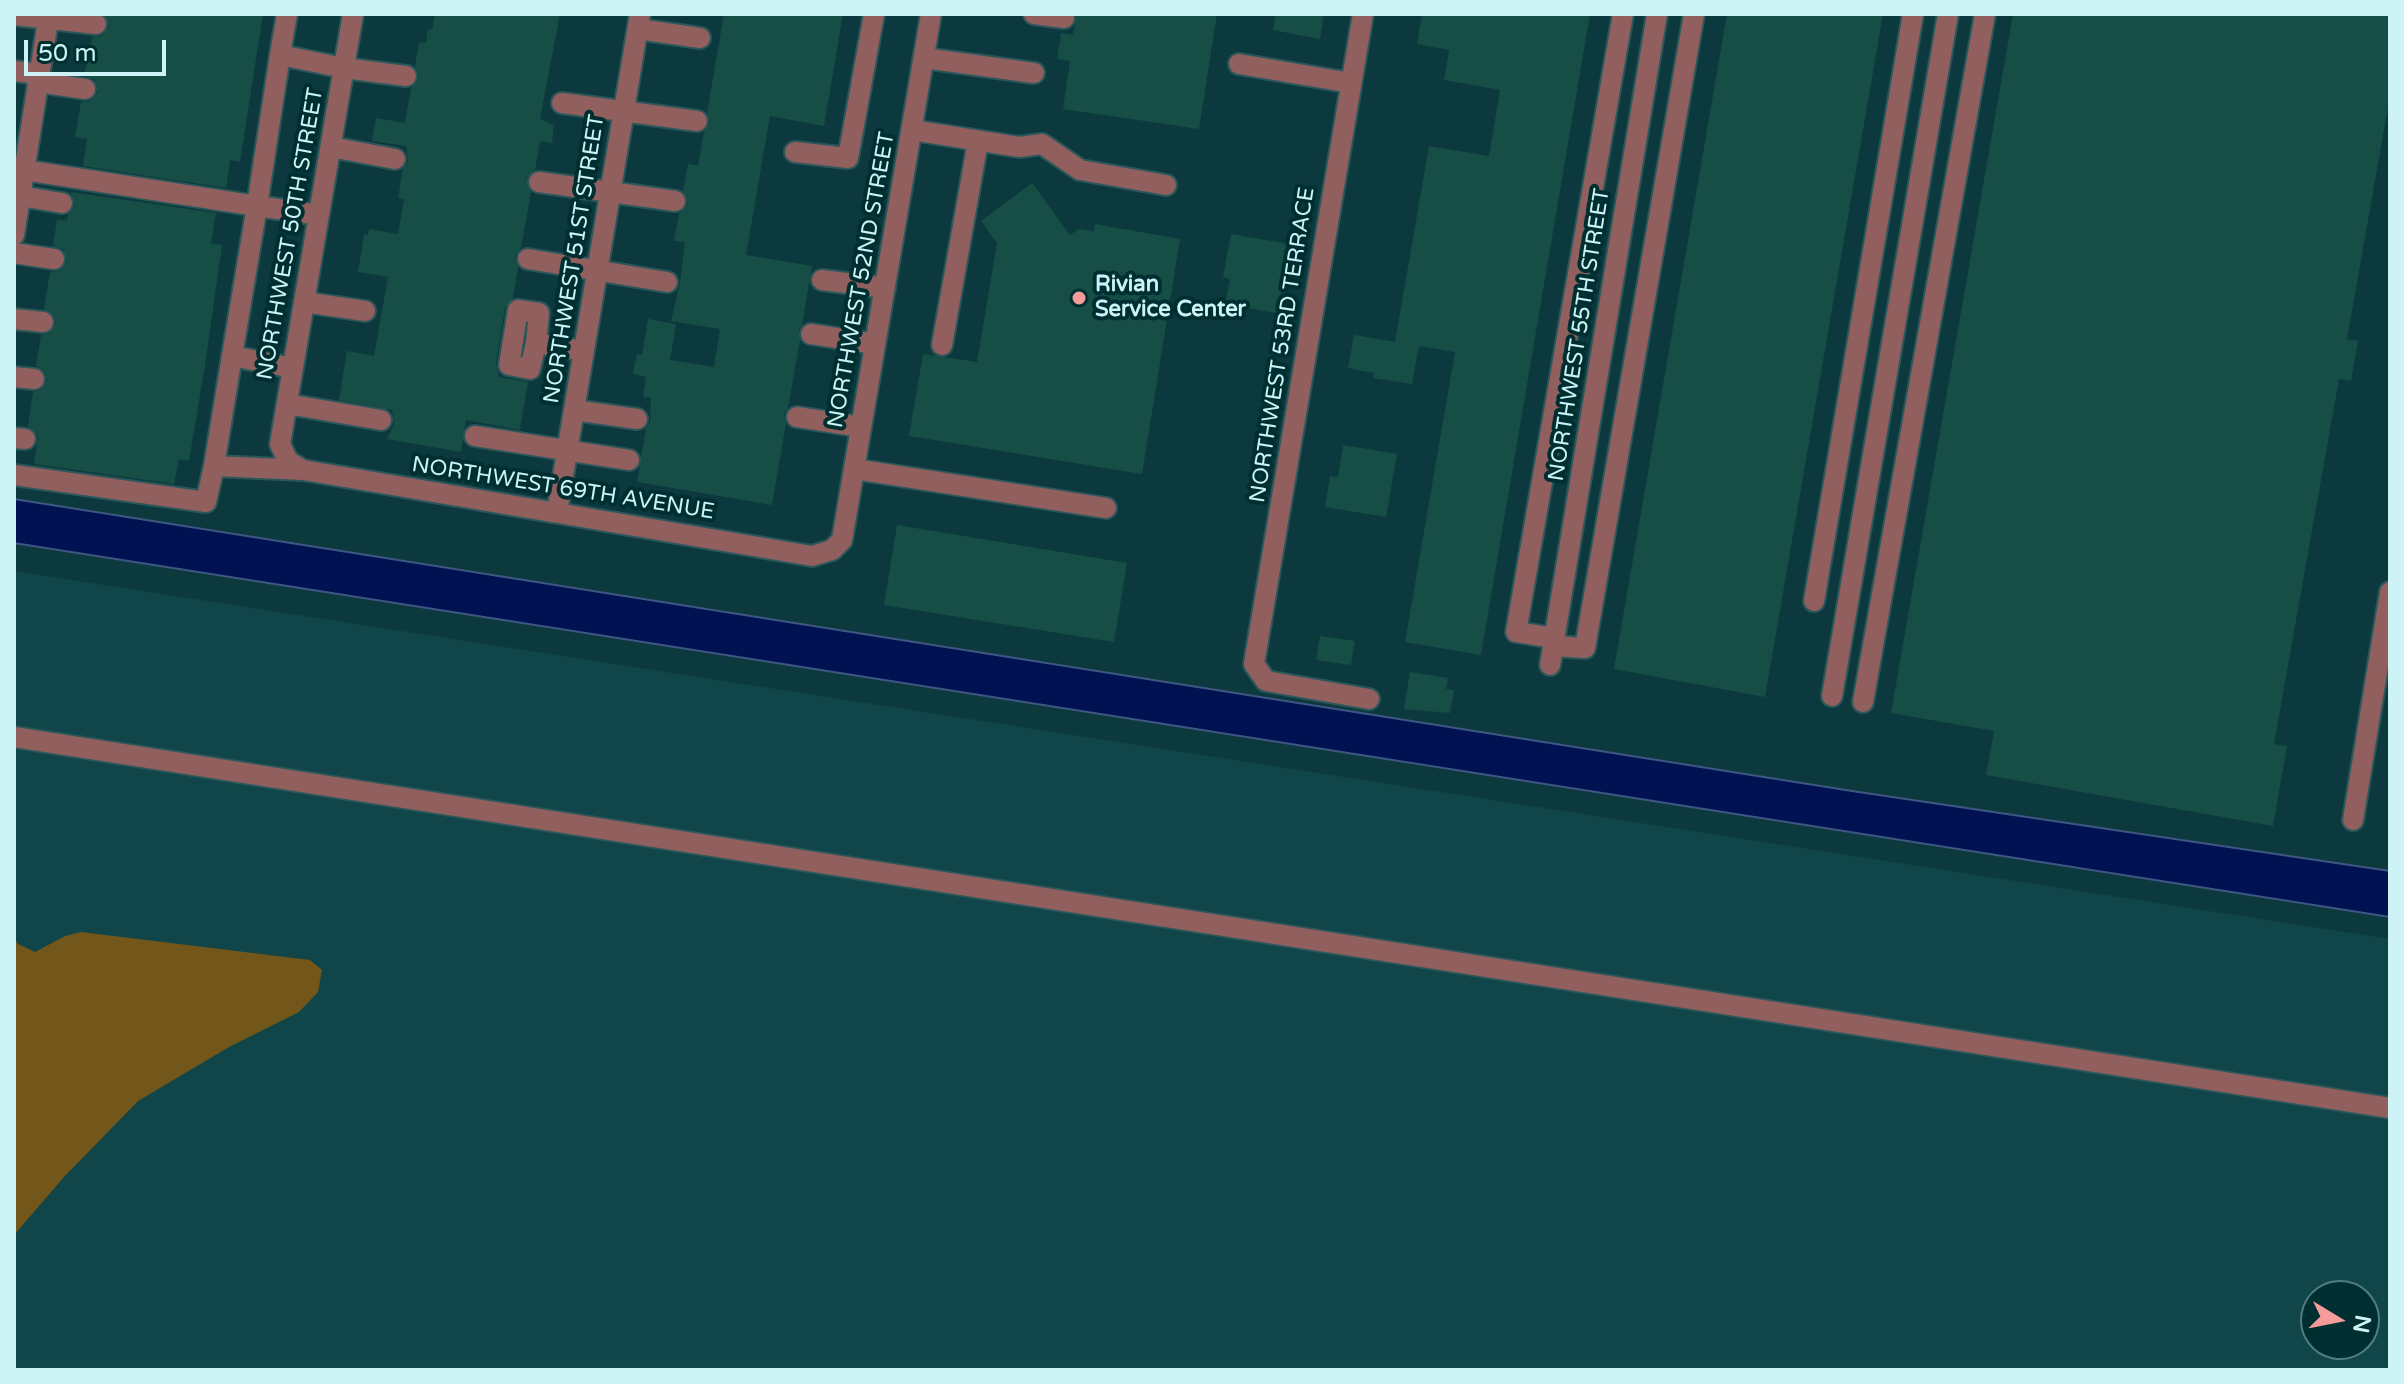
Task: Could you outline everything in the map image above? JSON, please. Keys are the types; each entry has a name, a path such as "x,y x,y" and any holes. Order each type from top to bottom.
{"street":[{"path":"14,475 206,502 287,14"},
{"name":"NORTHWEST 50TH STREET","path":"295,466 280,444 353,14"},
{"path":"795,152 848,158 874,14"},
{"name":"NORTHWEST 52ND STREET","path":"832,550 842,540 931,14"},
{"path":"1034,14 1064,18"},
{"name":"NORTHWEST 53RD TERRACE","path":"1363,14 1254,664 1266,681 1369,699"},
{"path":"1623,14 1516,632 1552,650 1585,648 1694,14"},
{"name":"NORTHWEST 55TH STREET","path":"1552,650 1657,14"},
{"path":"1814,601 1913,14"},
{"path":"1832,696 1948,14"},
{"path":"1863,702 1985,14"},
{"path":"14,15 48,16 96,24"},
{"path":"14,235 17,195 24,170 21,139 38,78 48,16"},
{"path":"639,22 700,38"},
{"name":"NORTHWEST 51ST STREET","path":"557,512 639,22"},
{"path":"280,55 406,76"},
{"path":"924,58 1034,73"},
{"path":"1239,64 1351,83"},
{"path":"14,71 85,89"},
{"path":"562,103 697,121"},
{"path":"912,130 1019,147 1042,144 1080,170 1166,185"},
{"path":"942,345 978,141"},
{"path":"331,147 395,159"},
{"path":"24,170 319,215"},
{"path":"539,182 675,201"},
{"path":"17,195 62,203"},
{"path":"14,253 54,259"},
{"path":"528,259 667,282"},
{"path":"822,280 885,288"},
{"path":"304,302 365,311"},
{"path":"14,319 43,322"},
{"path":"811,334 875,344"},
{"path":"536,343 584,351"},
{"path":"232,356 293,368"},
{"path":"287,404 381,420"},
{"path":"574,410 637,419"},
{"path":"797,417 861,427"},
{"path":"475,436 629,460"},
{"name":"NORTHWEST 69TH AVENUE","path":"214,466 295,466 812,556 832,550"},
{"path":"854,469 1106,508"},
{"path":"2353,820 2390,592"},
{"path":"14,737 2390,1108"}],"shaded area":[{"path":"14,499 1852,791 2390,871 2390,917 14,543"},
{"path":"14,571 2390,939 2390,1370 14,1370"},
{"path":"81,932 310,960 322,970 318,992 299,1012 229,1047 138,1101 64,1177 14,1235 14,938 18,944 35,952 65,936"}],"building":[{"path":"104,14 263,14 240,162 230,160 226,188 83,166 87,139 75,137 81,102 90,101 98,92 94,79 84,76 92,37 102,36 109,26"},
{"path":"435,14 560,14 540,119 554,125 552,143 540,141 535,170 526,179 531,192 521,248 515,256 518,267 513,298 505,308 496,363 499,377 528,382 520,430 466,420 461,452 387,439 394,423 392,410 339,400 347,351 374,356 388,277 358,272 364,235 368,235 369,229 398,234 404,199 398,198 403,169 408,161 406,146 372,141 376,118 405,123 411,88 419,78 415,66 419,42 426,43"},
{"path":"724,14 843,14 824,126 770,116 746,255 812,266 802,325 798,331 800,340 788,408 784,414 786,423 772,505 637,482 646,428 650,422 651,398 643,397 646,377 633,374 637,354 642,355 648,319 676,324 670,360 714,367 720,329 671,321 685,242 674,241 679,213 688,204 683,191 688,164 698,166 704,132 710,123 707,113"},
{"path":"1077,14 1217,14 1199,129 1063,109 1070,61 1057,59 1061,33 1073,35"},
{"path":"1276,14 1324,14 1320,39 1273,30"},
{"path":"1422,14 1590,14 1481,655 1405,642 1455,352 1419,346 1412,384 1373,378 1374,373 1348,368 1354,335 1395,342 1429,146 1489,156 1500,90 1444,80 1449,50 1417,44"},
{"path":"1727,14 1883,14 1765,697 1614,669"},
{"path":"2013,14 2390,14 2390,96 2347,339 2358,341 2351,381 2339,379 2274,744 2287,746 2273,826 1986,775 1994,731 1891,713"},
{"path":"1032,183 1070,235 1079,229 1094,231 1095,224 1180,239 1142,474 909,436 923,354 977,362 997,243 981,221"},
{"path":"71,192 216,213 211,243 222,245 205,365 189,461 179,459 174,484 34,464 38,436 28,426 33,392 40,390 47,381 45,373 36,366 41,335 49,333 56,324 54,316 44,309 50,272 59,271 67,262 63,249 53,246 57,219 67,221 68,214 75,206"},
{"path":"1231,234 1294,245 1282,314 1225,304 1230,279 1223,277"},
{"path":"1343,445 1397,454 1386,517 1325,507 1330,476 1338,477"},
{"path":"897,525 1127,563 1114,642 884,605"},
{"path":"1320,636 1355,641 1351,665 1316,660"},
{"path":"1410,672 1448,678 1446,689 1454,690 1450,713 1404,709"}],"place":[{"name":"Rivian Service Center","path":"1079,298"}]}
